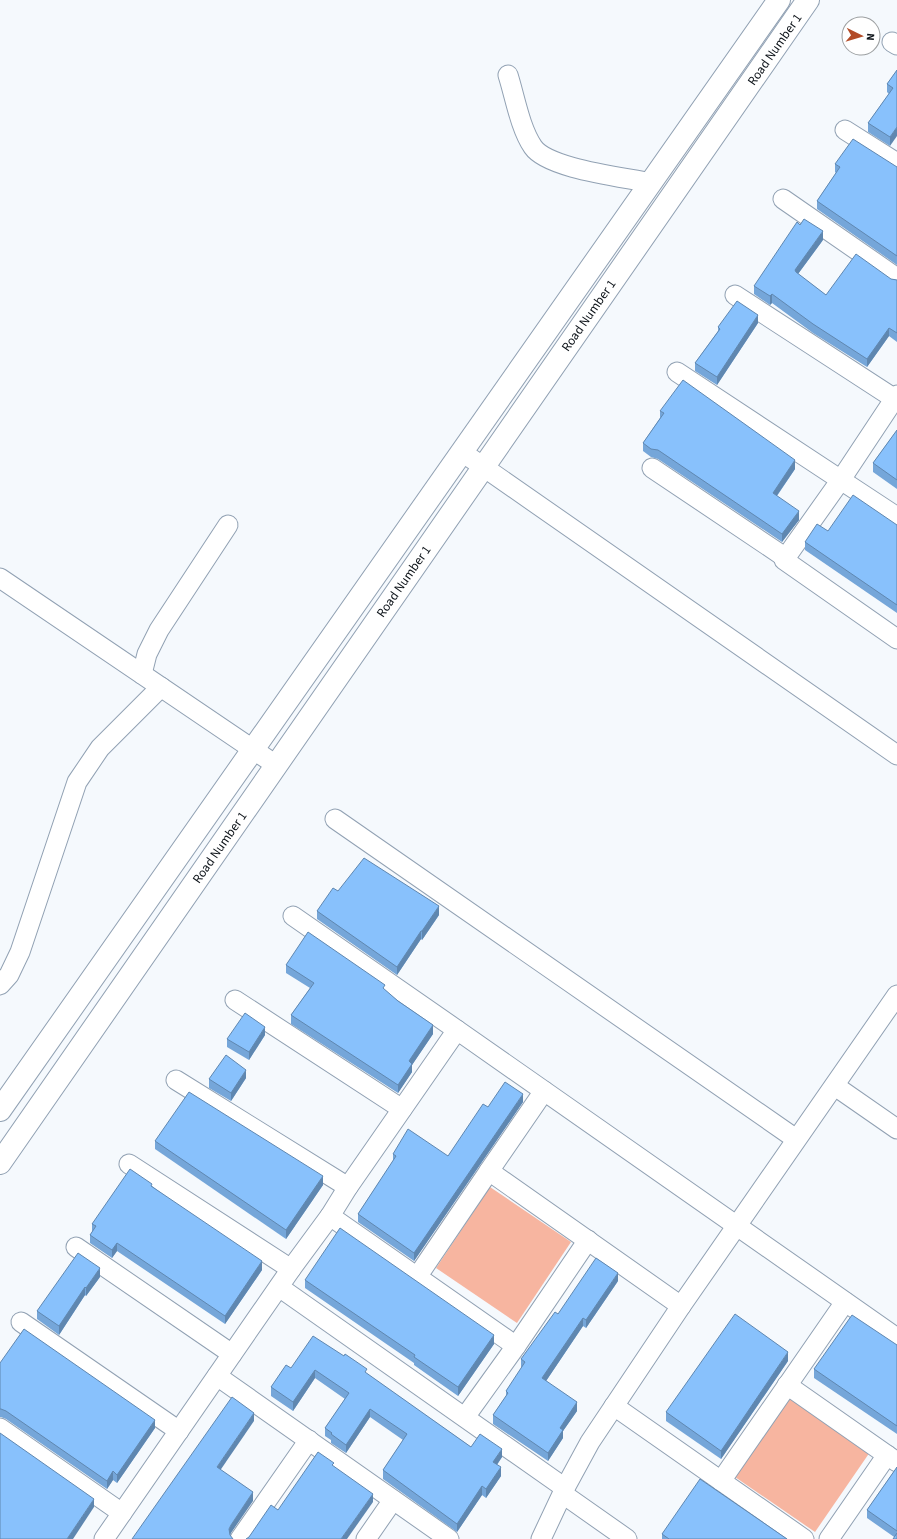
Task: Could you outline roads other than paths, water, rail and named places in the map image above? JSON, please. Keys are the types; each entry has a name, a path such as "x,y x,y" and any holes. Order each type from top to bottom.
{"street":[{"name":"Road Number 1","path":"0,1110 780,0"},
{"name":"Road Number 1","path":"0,1162 808,0"},
{"path":"508,75 524,128 533,148 545,159 566,166 651,183"},
{"path":"845,130 897,163"},
{"path":"784,199 897,278"},
{"path":"735,295 896,397 840,481 784,560 897,639"},
{"path":"677,372 840,481 897,517"},
{"path":"462,452 897,755"},
{"path":"652,468 786,558"},
{"path":"142,674 147,654 159,630 228,525"},
{"path":"0,578 276,765"},
{"path":"0,985 9,975 20,952 77,782 100,748 161,687"},
{"path":"335,819 796,1140"},
{"path":"293,916 897,1338"},
{"path":"541,1539 590,1442 681,1306 897,995"},
{"path":"235,1000 402,1109"},
{"path":"104,1539 278,1287 330,1216 348,1187 457,1030"},
{"path":"176,1080 348,1187"},
{"path":"835,1086 897,1129"},
{"path":"417,1277 544,1091"},
{"path":"129,1164 291,1269"},
{"path":"489,1171 681,1306"},
{"path":"330,1216 516,1346"},
{"path":"465,1417 516,1346 588,1240"},
{"path":"76,1247 232,1354"},
{"path":"278,1287 465,1417 627,1539"},
{"path":"721,1481 845,1302"},
{"path":"22,1322 179,1431"},
{"path":"217,1376 449,1539"},
{"path":"787,1385 892,1458 829,1539"},
{"path":"614,1406 804,1539"},
{"path":"0,1428 122,1513"},
{"path":"240,1539 309,1440"},
{"path":"366,1539 393,1500"}]}
